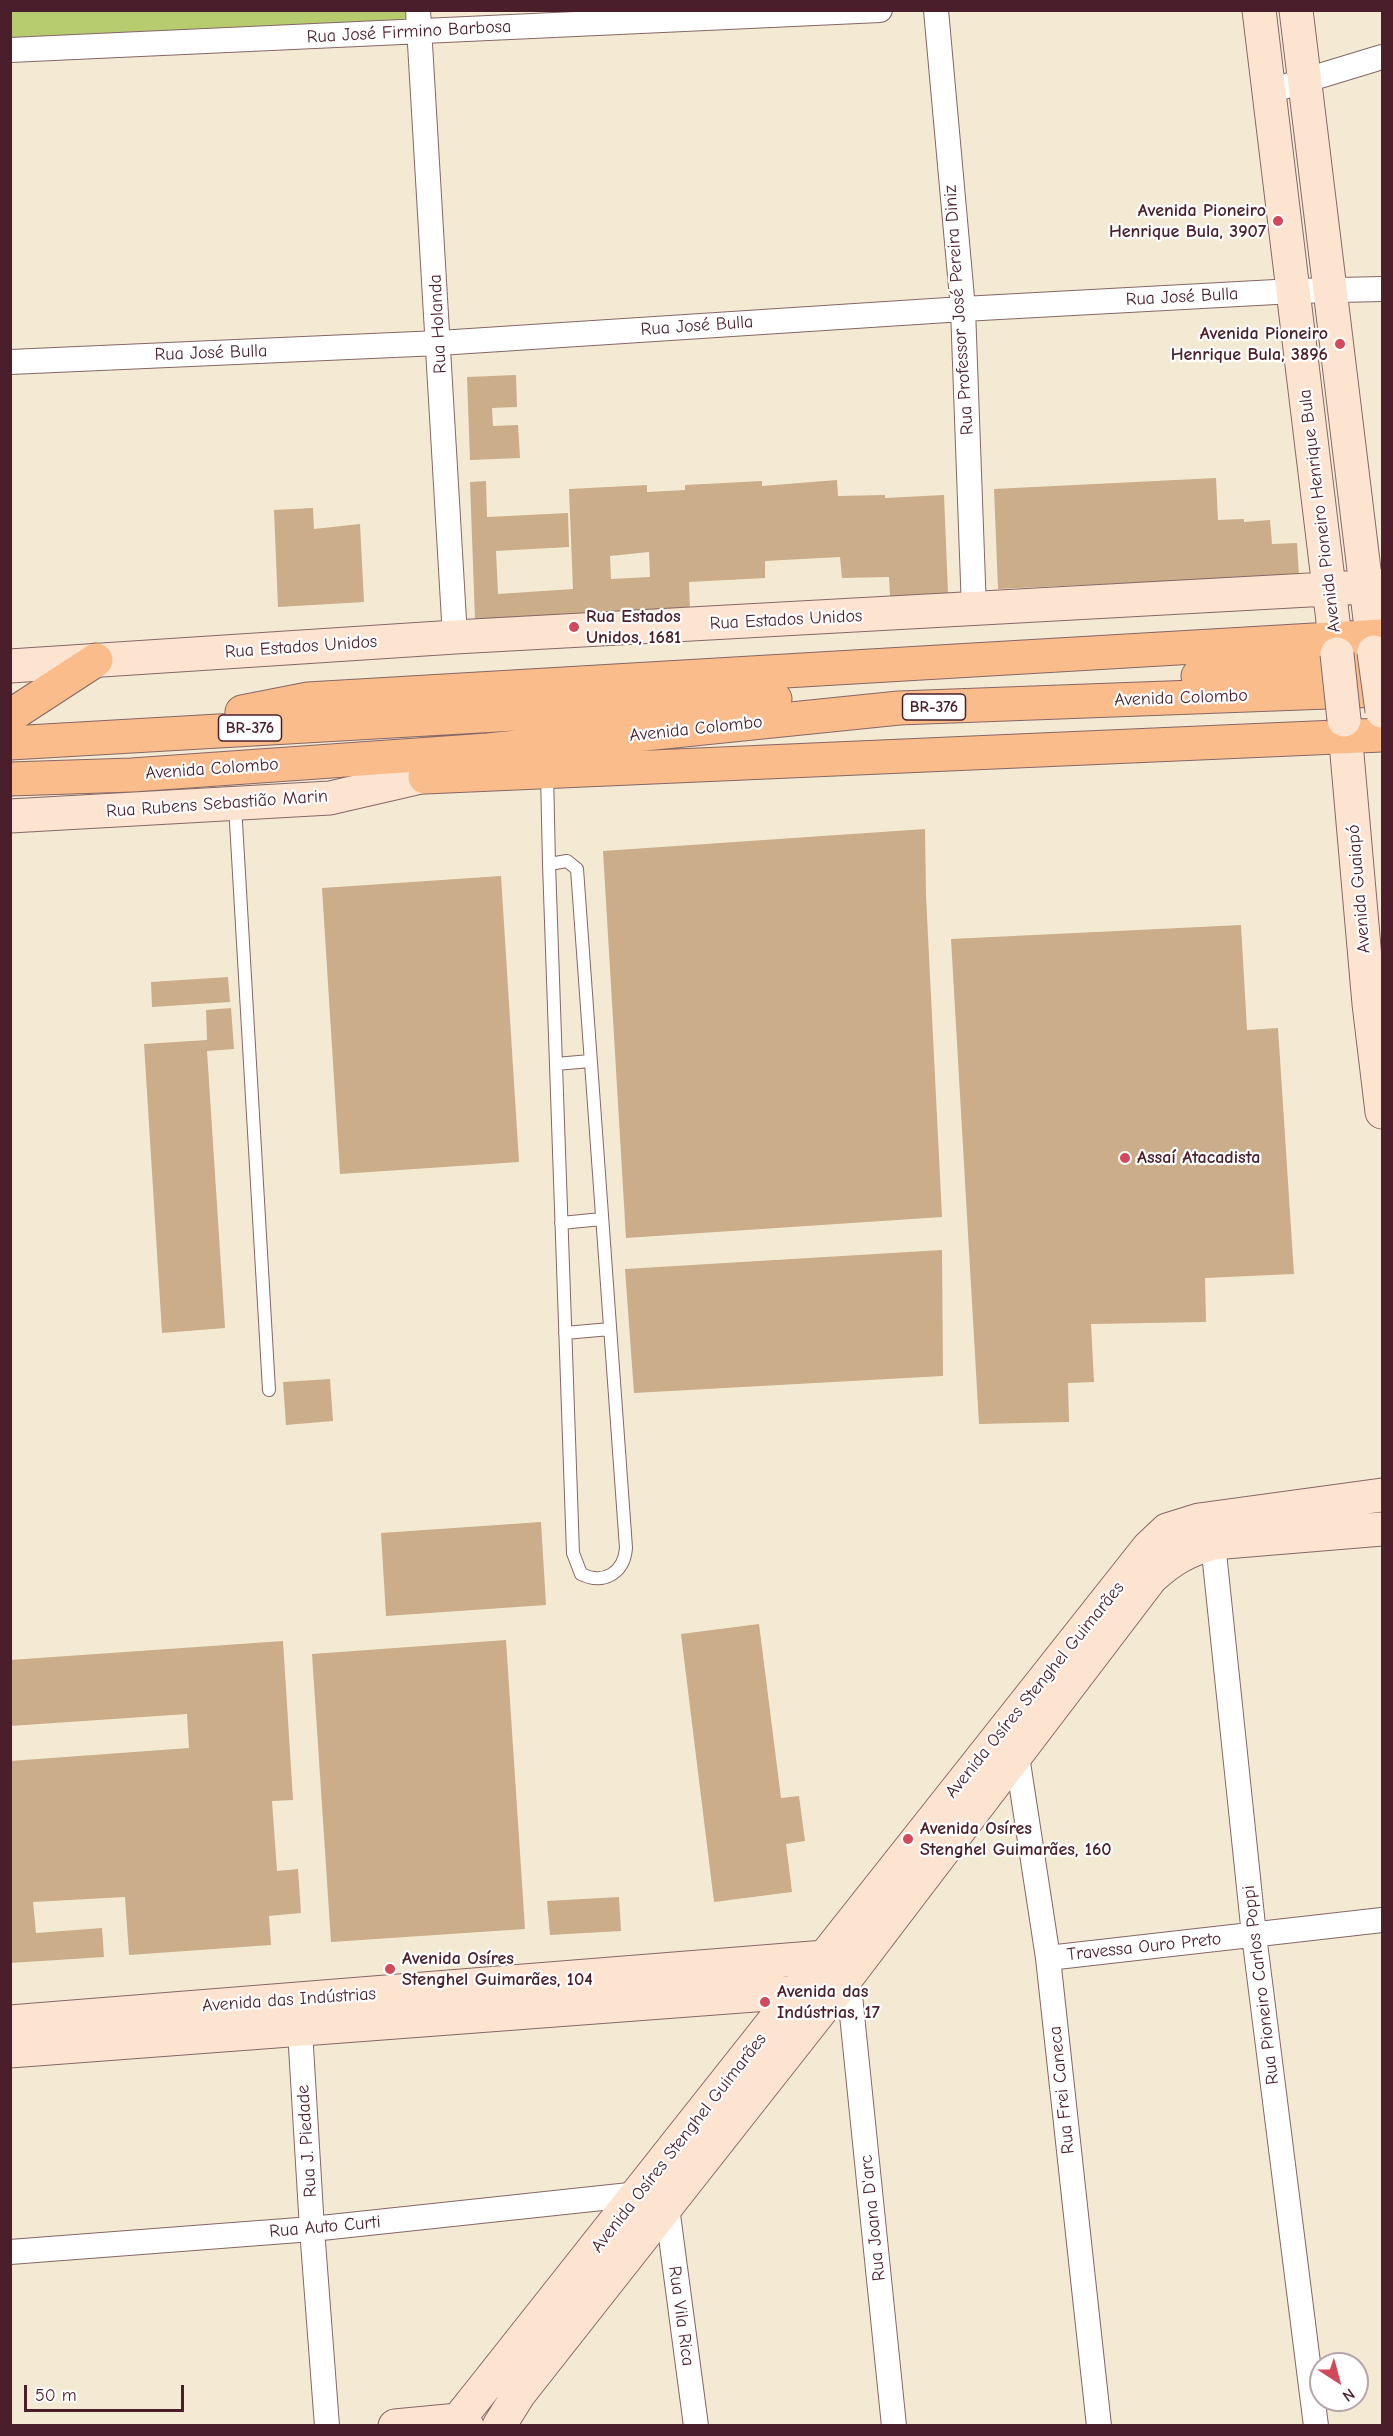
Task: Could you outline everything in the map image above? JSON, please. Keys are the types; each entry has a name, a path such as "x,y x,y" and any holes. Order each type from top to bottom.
{"main road":[{"name":"Avenida Pioneiro Henrique Bula","path":"1259,10 1345,729"},
{"name":"Avenida Pioneiro Henrique Bula","path":"1296,10 1330,291 1374,587 1383,711"},
{"name":"Rua Estados Unidos","path":"10,666 455,637 1374,587"},
{"path":"134,735 308,699 1336,647 1378,648"},
{"name":"Avenida Colombo","path":"10,743 1378,648"},
{"path":"10,716 96,660"},
{"name":"Avenida Colombo","path":"10,779 132,775 488,750 899,708 1383,690"},
{"path":"132,775 421,777 1345,729 1383,735"},
{"name":"Avenida Guaiapó","path":"1345,729 1369,1004 1383,1112"},
{"name":"Rua Rubens Sebastião Marin","path":"10,816 330,798 421,777"},
{"name":"Avenida Osíres Stenghel Guimarães","path":"462,2423 825,2003 836,1967 1141,1557 1167,1530 1199,1520 1383,1495"},
{"name":"Avenida Osíres Stenghel Guimarães","path":"836,1967 1017,1756 1151,1578 1171,1560 1189,1550 1213,1543 1383,1529"},
{"name":"Avenida das Indústrias","path":"10,2051 299,2015 836,1967"},
{"name":"Avenida das Indústrias","path":"10,2022 825,2003"},
{"name":"Avenida Osíres Stenghel Guimarães","path":"499,2426 653,2201"},
{"path":"395,2426 462,2423"}],"street":[{"name":"Rua José Firmino Barbosa","path":"10,50 419,21 880,10"},
{"name":"Rua Professor José Pereira Diniz","path":"936,10 963,309 974,610"},
{"name":"Rua Holanda","path":"419,21 455,637"},
{"path":"1270,91 1383,57"},
{"name":"Rua José Bulla","path":"10,362 439,343 963,309 1294,291 1383,289"},
{"name":"Rua Pioneiro Carlos Poppi","path":"1213,1543 1254,1935 1316,2426"},
{"name":"Rua Frei Caneca","path":"1017,1756 1048,1958 1099,2426"},
{"name":"Travessa Ouro Preto","path":"1048,1958 1383,1920"},
{"name":"Rua Joana D'arc","path":"825,2003 894,2426"},
{"name":"Rua J. Piedade","path":"299,2015 327,2426"},
{"name":"Rua Auto Curti","path":"10,2252 653,2201"},
{"name":"Rua Vila Rica","path":"653,2201 696,2426"}],"lane":[{"path":"547,771 549,864 573,1553 581,1574 592,1579 610,1577 625,1561 626,1554 577,869 567,861 549,864"},
{"path":"235,804 269,1390"},
{"path":"556,1064 590,1061"},
{"path":"561,1223 602,1219"},
{"path":"565,1333 610,1329"}],"green space":[{"path":"10,11 418,11 419,31 11,50"}],"building":[{"path":"516,375 517,407 492,408 493,426 518,425 520,458 470,460 467,377"},
{"path":"1216,478 1218,520 1244,519 1244,522 1270,520 1272,544 1297,543 1299,575 998,589 994,489"},
{"path":"837,480 838,496 885,495 885,498 944,495 948,593 890,596 889,577 842,578 840,557 765,561 765,578 689,582 690,609 475,620 470,482 486,481 487,517 568,513 569,547 496,551 498,594 573,589 569,489 647,485 647,492 685,490 685,485 762,481 762,486","holes":["649,552 650,577 611,579 610,556"]},
{"path":"313,508 314,529 360,524 364,602 278,607 274,510"},
{"path":"925,829 926,896 942,1217 626,1238 603,851"},
{"path":"501,876 519,1162 340,1174 322,888"},
{"name":"Assaí Atacadista","path":"1241,925 1247,1030 1278,1028 1294,1274 1205,1278 1206,1322 1091,1324 1094,1382 1068,1383 1069,1422 979,1424 951,939"},
{"path":"228,977 230,1002 152,1007 151,982"},
{"path":"231,1008 234,1049 207,1051 225,1328 162,1333 144,1044 207,1040 206,1010"},
{"path":"942,1250 943,1376 634,1393 625,1269"},
{"path":"330,1379 333,1421 286,1425 283,1382"},
{"path":"541,1522 546,1605 386,1616 381,1533"},
{"path":"759,1624 781,1798 799,1796 805,1841 786,1844 792,1892 714,1902 681,1634"},
{"path":"506,1640 525,1929 331,1942 312,1654"},
{"path":"283,1641 293,1800 272,1801 277,1871 298,1869 301,1913 269,1916 271,1945 129,1955 125,1897 33,1902 36,1933 102,1928 104,1957 10,1963 10,1761 189,1748 187,1714 10,1726 10,1660"},
{"path":"619,1897 621,1931 550,1935 547,1901"}],"place":[{"name":"Avenida Pioneiro Henrique Bula, 3907","path":"1278,221"},
{"name":"Avenida Pioneiro Henrique Bula, 3896","path":"1340,344"},
{"name":"Rua Estados Unidos, 1681","path":"574,627"},
{"name":"Assaí Atacadista","path":"1125,1158"},
{"name":"Avenida Osíres Stenghel Guimarães, 160","path":"908,1839"},
{"name":"Avenida Osíres Stenghel Guimarães, 104","path":"390,1969"},
{"name":"Avenida das Indústrias, 17","path":"765,2002"}]}
